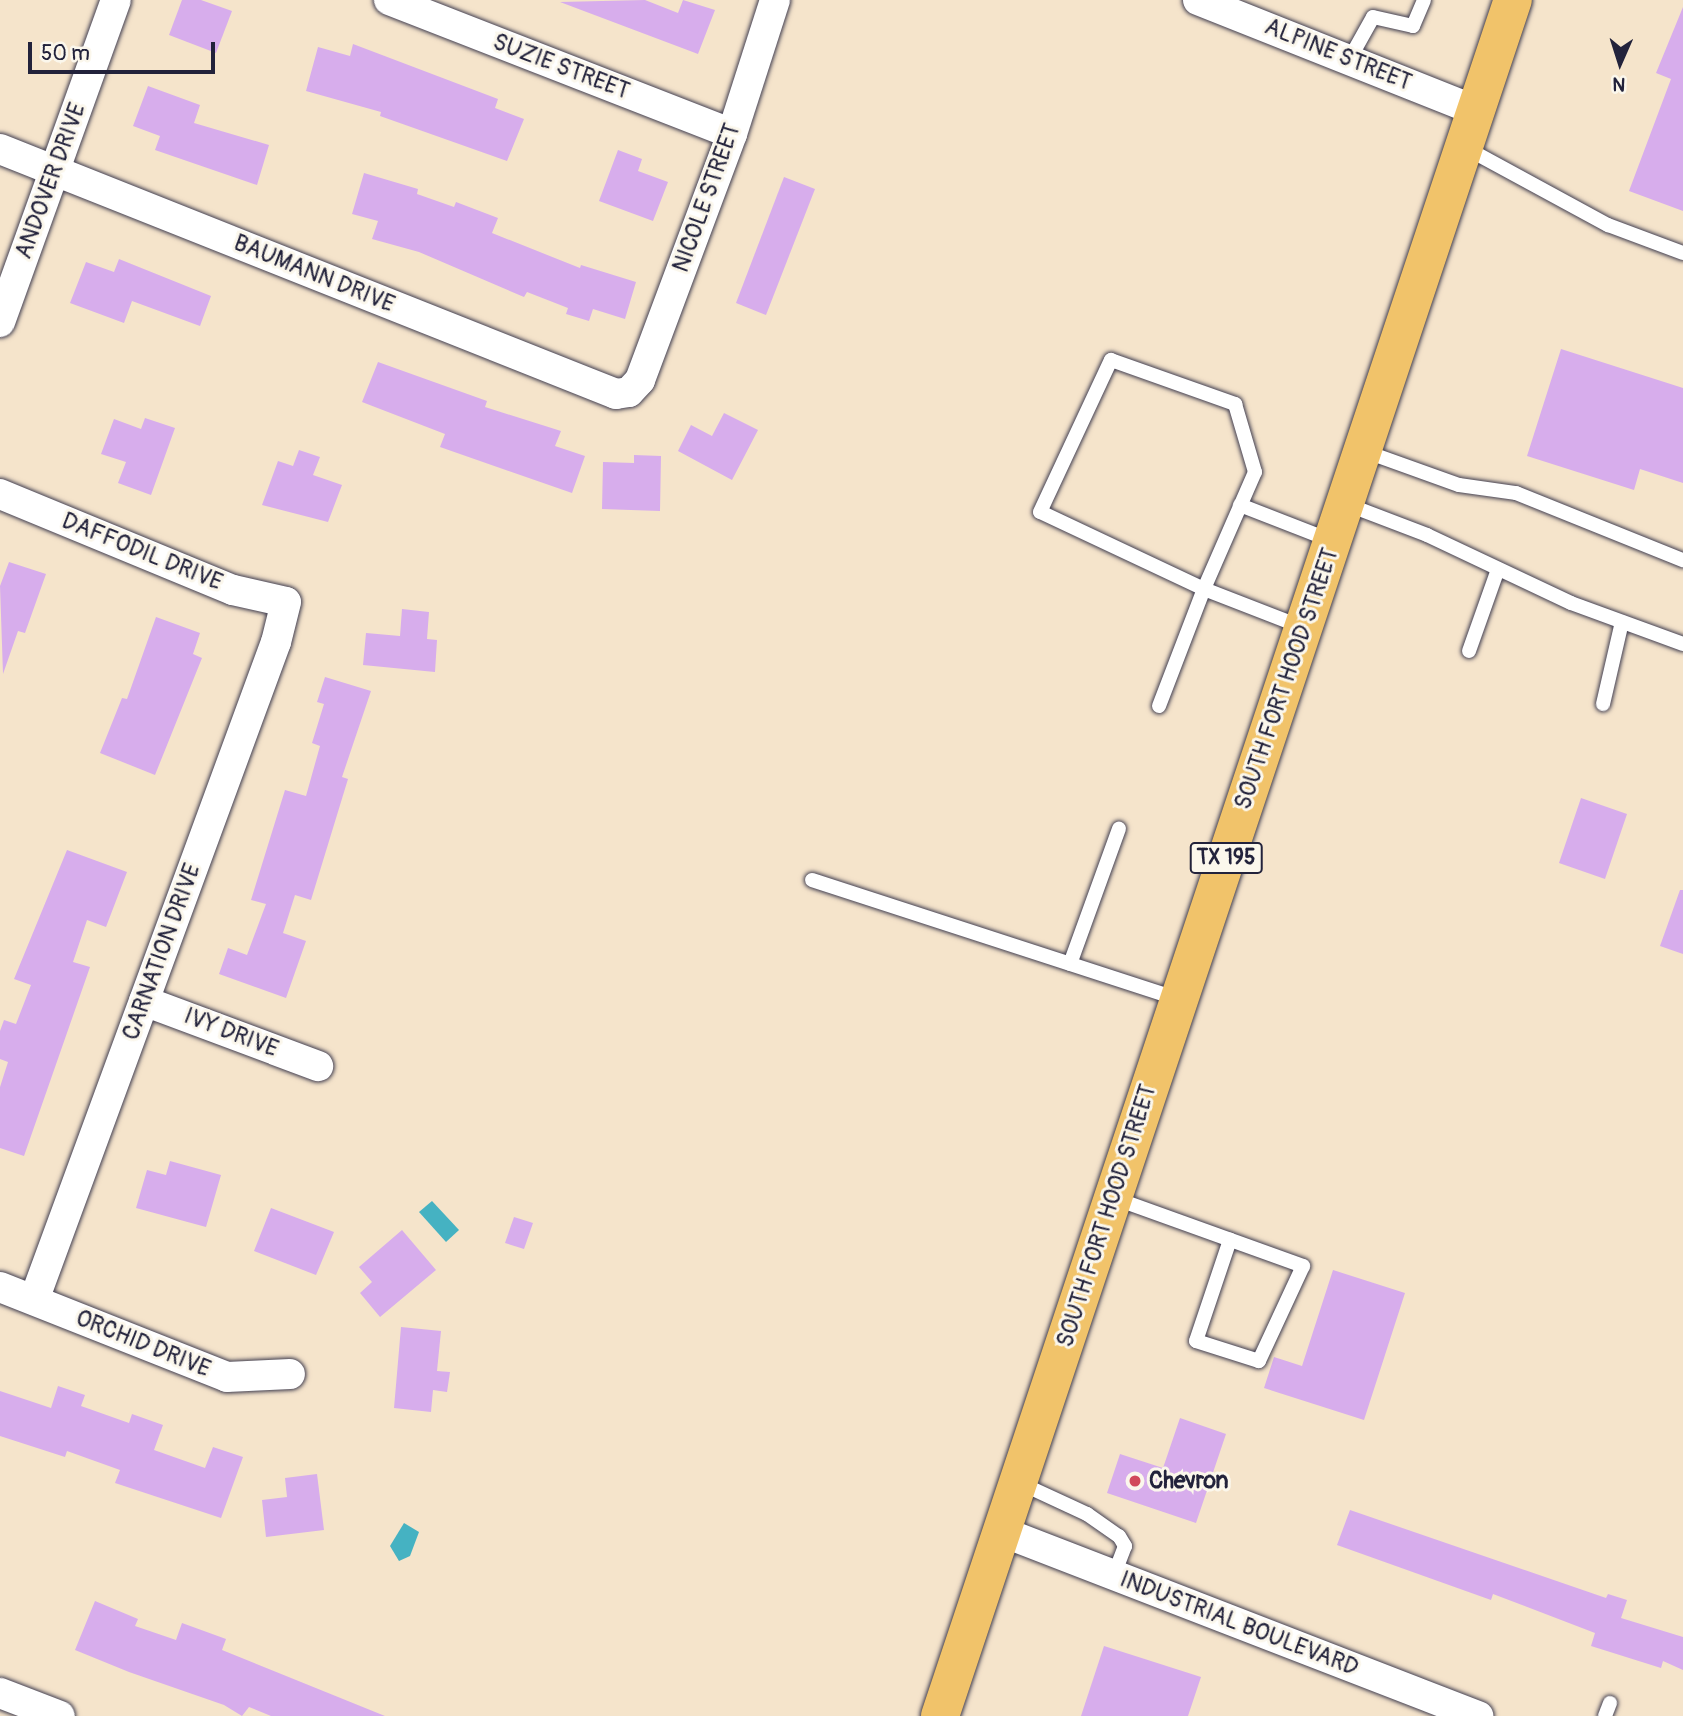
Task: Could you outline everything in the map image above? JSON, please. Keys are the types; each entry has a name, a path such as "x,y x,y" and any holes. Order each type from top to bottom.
{"highway":[{"name":"SOUTH FORT HOOD STREET","path":"940,1716 1179,999 1307,629 1345,503 1513,0"}],"street":[{"name":"ANDOVER DRIVE","path":"0,322 116,0"},
{"name":"SUZIE STREET","path":"389,0 732,135"},
{"name":"NICOLE STREET","path":"629,392 640,380 732,135 775,0"},
{"name":"ALPINE STREET","path":"1198,0 1477,111"},
{"name":"BAUMANN DRIVE","path":"0,149 616,394 629,392"},
{"name":"DAFFODIL DRIVE","path":"0,494 233,590 286,603"},
{"name":"CARNATION DRIVE","path":"34,1300 276,642 286,603"},
{"name":"IVY DRIVE","path":"144,1001 318,1066"},
{"name":"ORCHID DRIVE","path":"0,1287 228,1377 290,1374"},
{"name":"INDUSTRIAL BOULEVARD","path":"1000,1531 1461,1713"},
{"path":"0,1693 60,1716"}],"lane":[{"path":"1349,60 1373,17 1413,26 1424,0"},
{"path":"1464,147 1608,225 1683,253"},
{"path":"1159,706 1204,589 1255,472 1235,404 1111,360 1040,512 1204,589 1307,629"},
{"path":"1363,450 1459,485 1516,493 1683,560"},
{"path":"1345,503 1622,622 1683,644"},
{"path":"1240,506 1334,541"},
{"path":"1469,651 1498,569"},
{"path":"1603,704 1622,622"},
{"path":"1070,964 1119,829"},
{"path":"812,880 1179,999"},
{"path":"1113,1197 1303,1266 1259,1361 1196,1341 1230,1240"},
{"path":"1017,1482 1087,1514 1119,1536 1125,1546 1114,1575"}],"water":[{"path":"432,1201 459,1230 446,1242 419,1212"},
{"path":"404,1523 419,1532 410,1556 399,1561 390,1546"}],"building":[{"path":"182,0 201,0 232,11 216,53 169,35"},
{"path":"645,0 678,13 683,0 715,10 698,54 560,2"},
{"path":"1683,7 1683,211 1629,191 1671,79 1656,73"},
{"path":"353,44 498,99 495,108 524,119 507,161 380,116 381,112 306,91 318,47 350,56"},
{"path":"148,86 200,105 194,123 269,145 257,185 155,150 160,136 133,126"},
{"path":"618,150 642,159 638,171 668,182 653,221 599,201"},
{"path":"364,173 418,189 417,194 454,207 456,202 498,218 492,233 580,268 581,265 636,282 625,319 593,309 589,321 566,314 568,308 527,292 524,297 419,252 372,239 378,221 352,214"},
{"path":"784,177 815,189 766,315 736,303"},
{"path":"119,259 211,296 200,326 132,301 124,323 70,303 86,262 114,272"},
{"path":"1561,349 1683,388 1683,483 1640,469 1634,490 1527,456"},
{"path":"378,362 487,401 485,407 561,431 555,446 585,456 572,493 440,447 445,434 362,402"},
{"path":"724,413 758,430 732,480 678,451 691,425 712,436"},
{"path":"145,418 175,428 151,495 118,483 126,462 101,454 114,419 141,429"},
{"path":"299,450 320,457 313,475 342,485 328,522 262,505 278,461 293,466"},
{"path":"634,455 661,456 660,511 602,509 603,462 634,463"},
{"path":"9,562 46,574 25,633 18,631 3,674 0,586"},
{"path":"402,609 429,612 427,639 437,640 435,672 363,665 366,633 400,636"},
{"path":"156,617 200,633 193,654 202,658 155,775 100,753 122,698 127,699"},
{"path":"325,677 371,691 342,777 348,779 311,900 295,895 283,933 306,941 286,998 219,974 228,948 247,955 266,904 251,900 285,790 306,796 320,746 312,743 324,704 317,702"},
{"path":"1581,798 1627,814 1605,879 1559,863"},
{"path":"67,850 127,872 106,927 87,920 73,962 90,967 24,1156 0,1148 0,1087 8,1062 0,1059 0,1031 4,1020 16,1024 31,985 14,979"},
{"path":"1680,890 1683,890 1683,954 1660,946"},
{"path":"170,1161 221,1175 206,1227 136,1208 147,1170 166,1175"},
{"path":"271,1208 334,1232 316,1275 254,1251"},
{"path":"514,1217 533,1223 524,1249 505,1243"},
{"path":"402,1230 436,1270 380,1317 360,1293 372,1282 359,1267"},
{"path":"1333,1270 1405,1293 1364,1420 1264,1388 1274,1357 1302,1366"},
{"path":"401,1327 441,1331 437,1371 450,1372 447,1392 433,1390 431,1412 394,1408"},
{"path":"58,1386 85,1395 81,1406 129,1423 132,1414 163,1425 154,1450 205,1468 213,1447 243,1457 221,1518 115,1483 120,1470 67,1451 65,1457 0,1436 0,1391 51,1408"},
{"path":"1180,1418 1226,1434 1196,1523 1107,1493 1120,1454 1163,1468"},
{"path":"317,1474 324,1530 266,1537 262,1500 287,1497 285,1478"},
{"path":"1350,1510 1606,1598 1608,1594 1627,1600 1621,1618 1683,1637 1683,1670 1663,1661 1661,1668 1591,1646 1595,1633 1493,1594 1491,1600 1337,1545"},
{"path":"95,1601 138,1619 135,1626 176,1640 182,1623 226,1639 222,1650 385,1716 271,1716 249,1707 242,1716 224,1705 129,1672 75,1650"},
{"path":"1104,1646 1201,1677 1188,1716 1081,1716"}],"place":[{"name":"Chevron","path":"1135,1481"}]}
